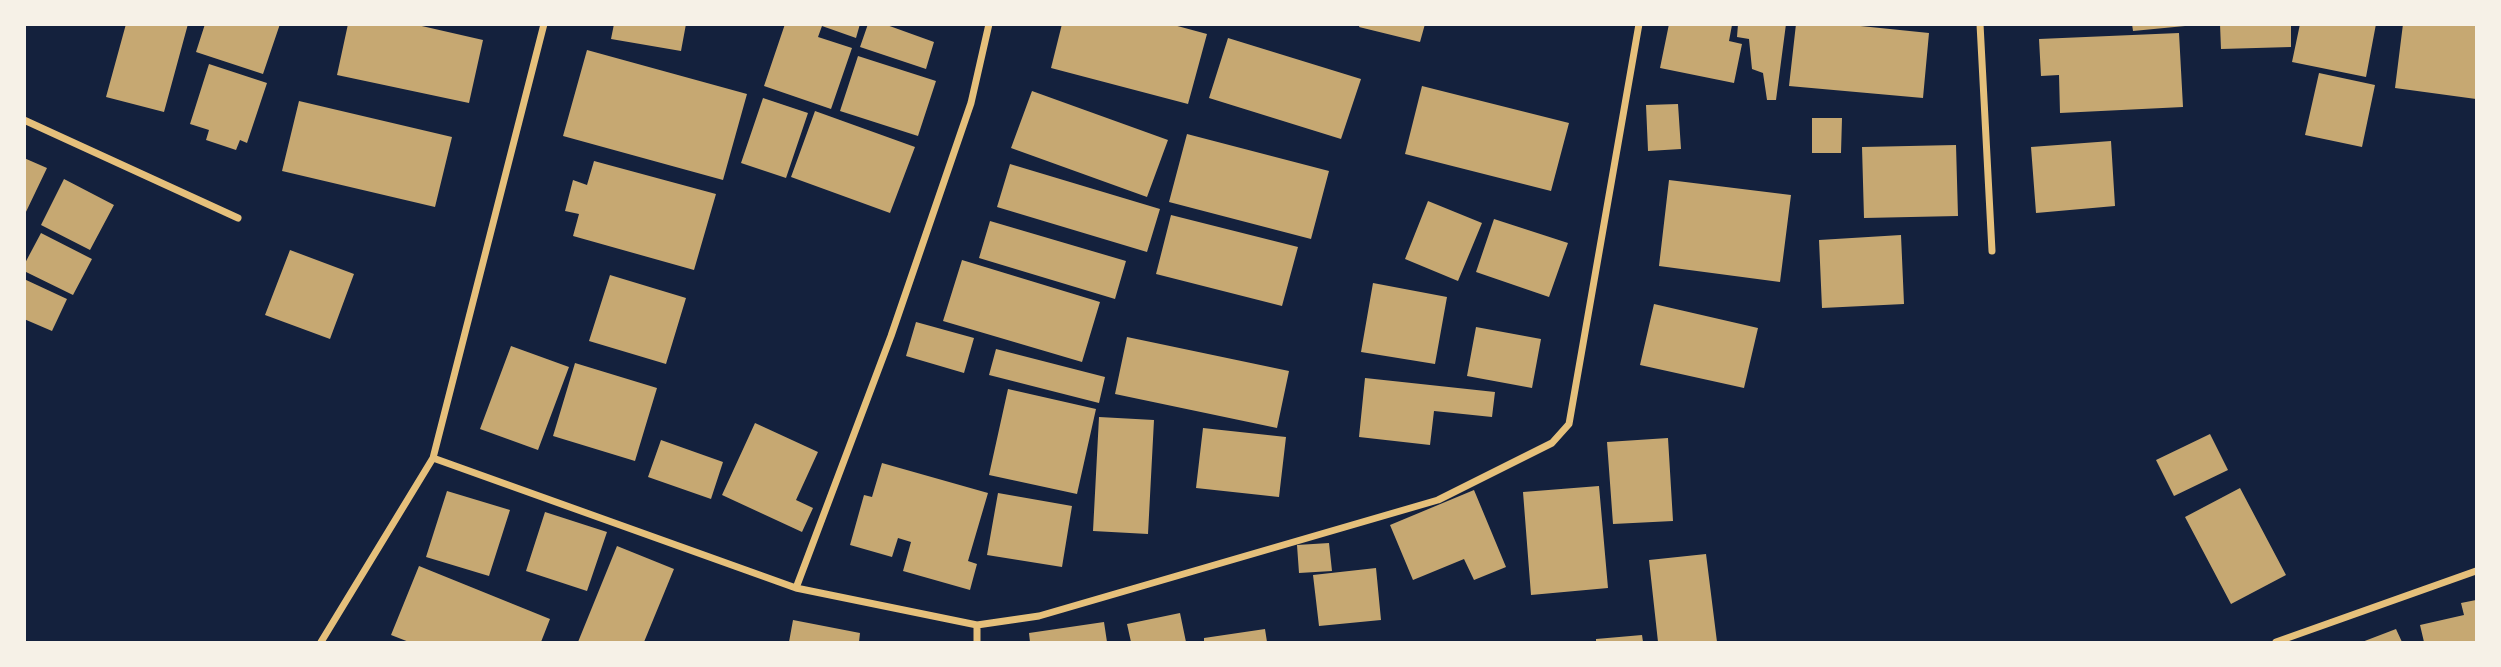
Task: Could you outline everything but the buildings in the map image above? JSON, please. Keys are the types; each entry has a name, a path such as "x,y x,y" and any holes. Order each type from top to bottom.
{"street":[{"path":"320,642 433,458 544,24"},
{"path":"796,588 891,336 971,103 989,24"},
{"path":"433,458 796,588 978,625 1039,616 1438,500 1552,443 1569,424 1639,24"},
{"path":"1980,24 1992,251"},
{"path":"24,120 238,218"},
{"path":"2276,642 2476,571"},
{"path":"977,642 978,625"}]}
